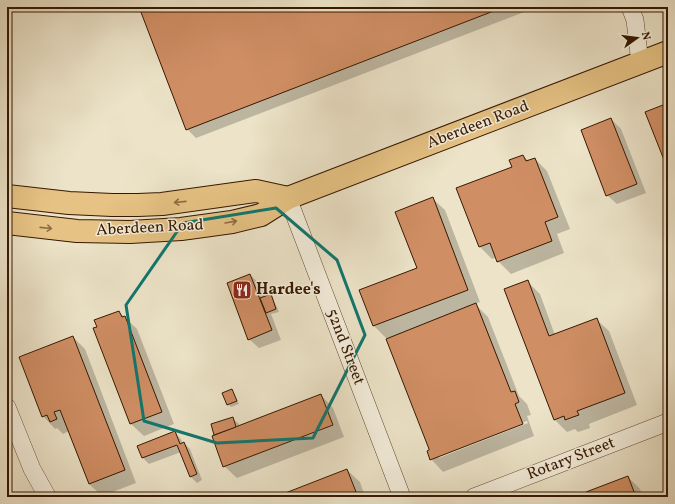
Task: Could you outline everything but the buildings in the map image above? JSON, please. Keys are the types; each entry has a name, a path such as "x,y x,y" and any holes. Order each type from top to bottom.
{"main road":[{"name":"Aberdeen Road","path":"7,223 77,231 130,232 232,222 261,215 288,198 668,52"},
{"name":"Aberdeen Road","path":"7,196 69,203 112,205 162,204 256,191 288,198"}],"street":[{"path":"630,7 635,20 640,63"},
{"name":"52nd Street","path":"288,198 402,497"},
{"path":"7,407 32,469 48,497"},
{"name":"Rotary Street","path":"474,497 668,422"}],"highlighted area":[{"path":"276,208 337,260 365,335 313,438 217,443 144,421 126,305 183,223"}],"place":[{"name":"Hardee's","path":"242,290"}]}
